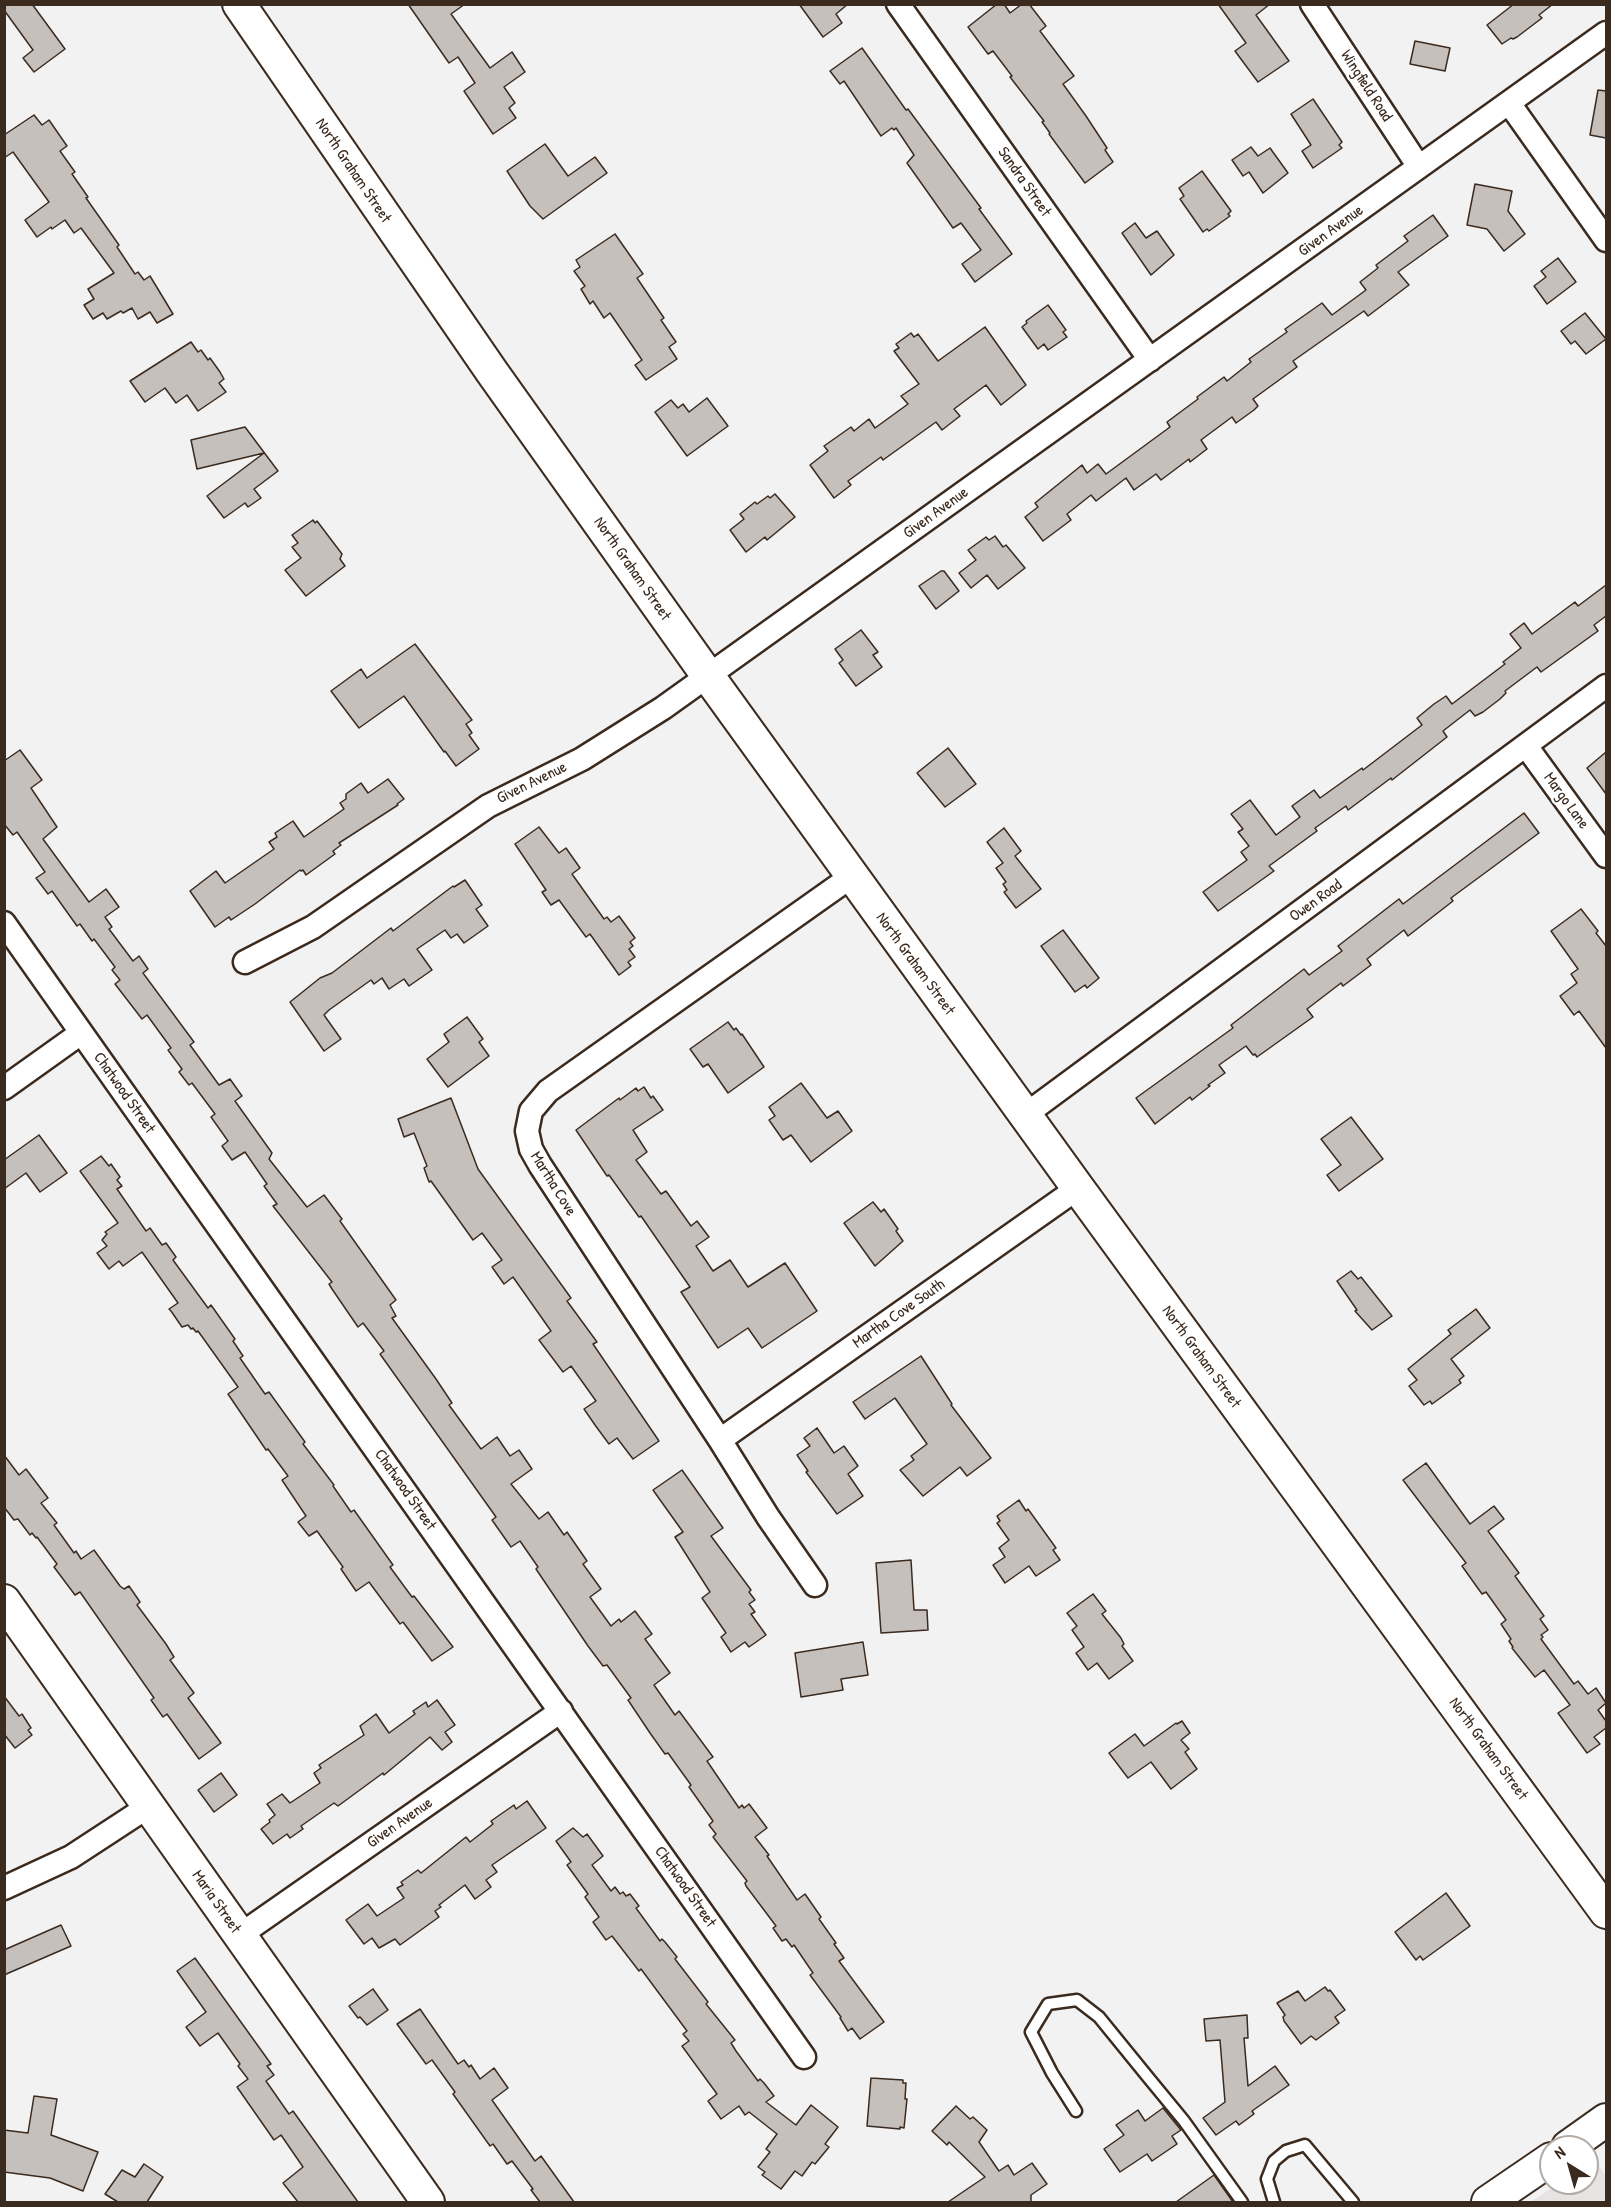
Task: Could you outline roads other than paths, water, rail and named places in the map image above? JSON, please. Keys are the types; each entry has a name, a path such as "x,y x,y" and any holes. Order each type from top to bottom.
{"main road":[{"name":"North Graham Street","path":"239,4 492,372 708,676 1606,1912"},
{"name":"Maria Street","path":"4,1601 428,2202"},
{"path":"1585,2135 1606,2120"},
{"path":"1488,2202 1539,2166"}],"street":[{"name":"Sandra Street","path":"898,4 1150,360"},
{"name":"Wingfield Road","path":"1312,4 1419,167"},
{"name":"Given Avenue","path":"245,963 313,927 478,812 622,736 1606,33"},
{"path":"1509,103 1606,240"},
{"name":"Owen Road","path":"1025,1115 1606,686"},
{"name":"Margo Lane","path":"1526,746 1606,856"},
{"name":"Martha Cove","path":"815,1586 540,1165 528,1140 528,1121 531,1111 548,1091 852,876"},
{"name":"Chatwood Street","path":"4,923 804,2056"},
{"path":"4,1088 81,1033"},
{"name":"Martha Cove South","path":"720,1440 1078,1188"},
{"name":"Given Avenue","path":"240,1935 561,1711"},
{"path":"4,1888 71,1857 148,1806"}],"lane":[{"path":"1076,2111 1052,2073 1031,2032 1048,2004 1077,2001 1099,2017 1184,2121 1242,2202"},
{"path":"1274,2202 1267,2179 1274,2161 1286,2151 1305,2145 1353,2202"}]}
